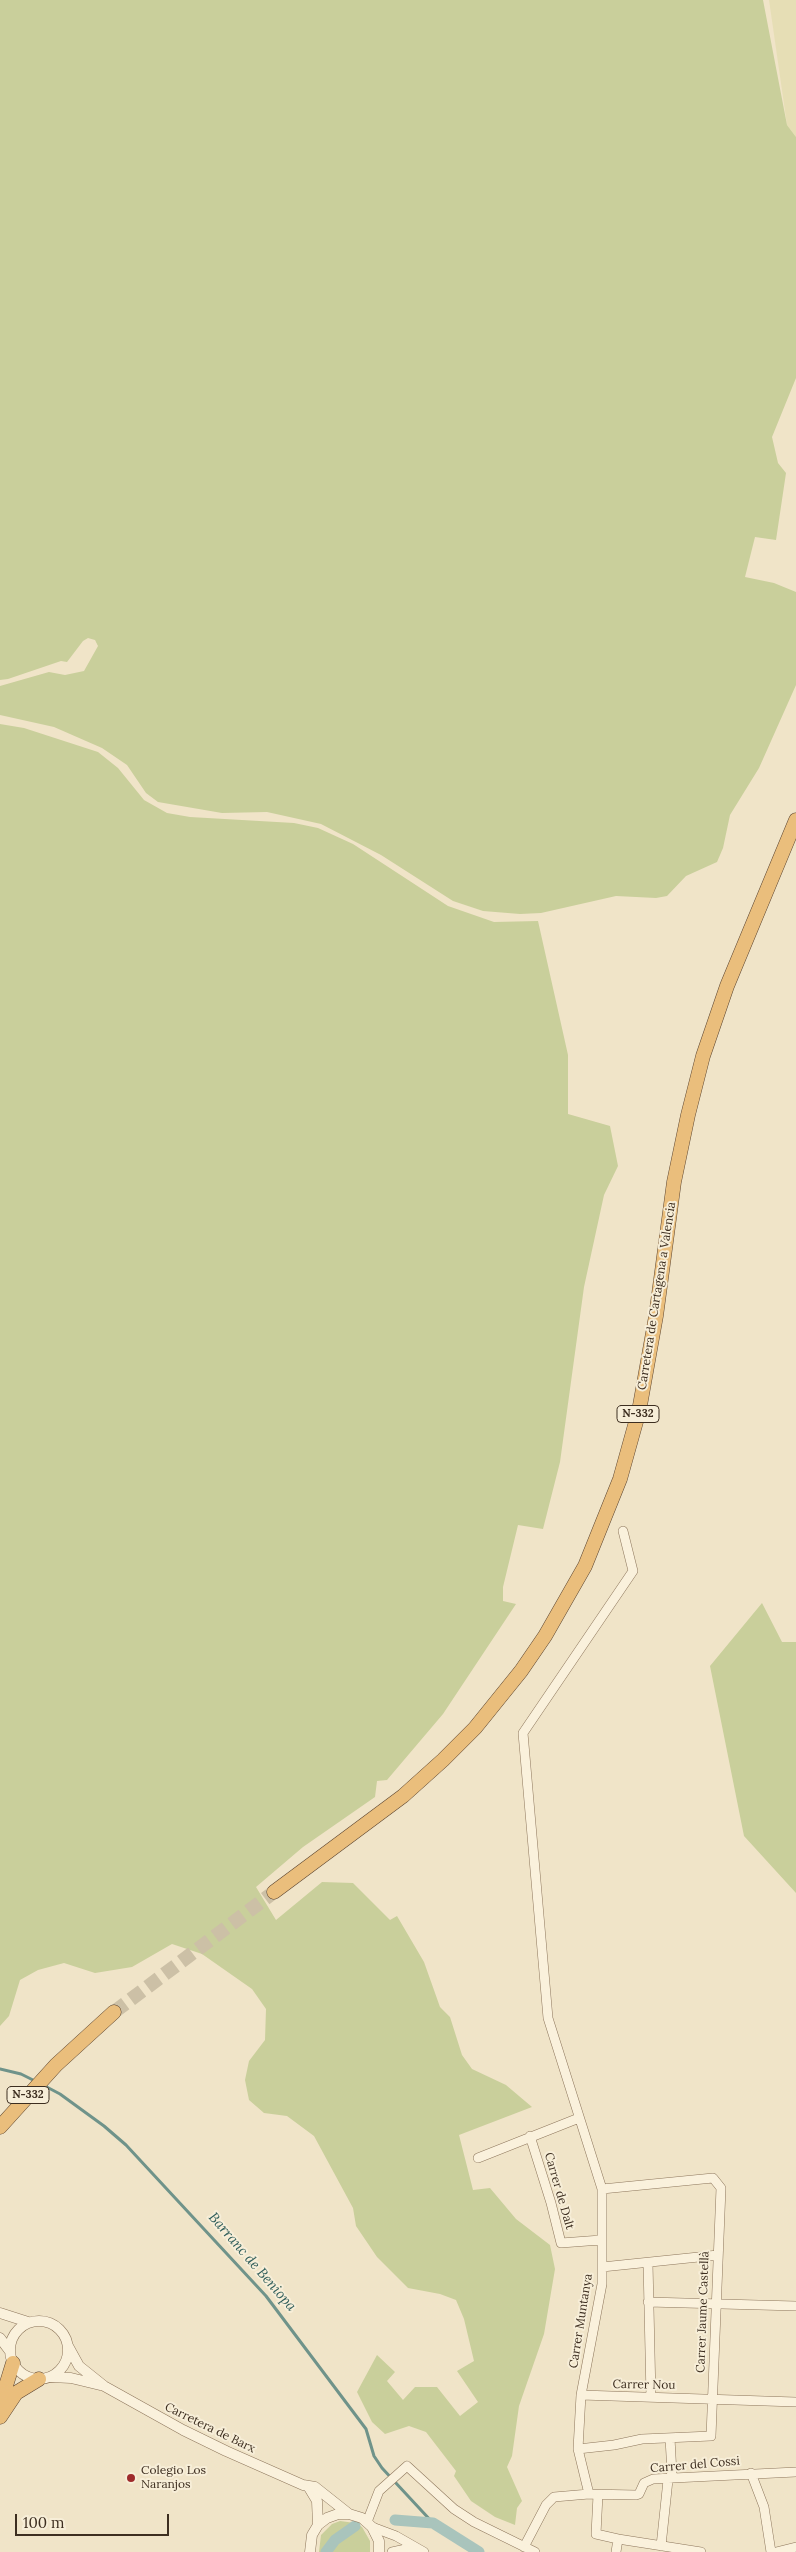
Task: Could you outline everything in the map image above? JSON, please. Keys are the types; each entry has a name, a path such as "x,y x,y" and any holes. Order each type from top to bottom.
{"highway":[{"name":"Carretera de Cartagena a Valencia","path":"274,1892 403,1796 443,1760 474,1728 521,1671 545,1636 585,1566 620,1479 639,1411 655,1324 674,1182 703,1056 727,986 796,820"},
{"name":"N-332","path":"0,2127 56,2065 114,2012"},
{"path":"0,2115 40,2072 56,2065"},
{"path":"0,2405 11,2357"},
{"path":"0,2417 16,2393 45,2378"}],"street":[{"name":"Carrer Muntanya","path":"618,2539 596,2534 594,2494 578,2449 581,2396 602,2284 602,2189 548,2018 523,1733 632,1571 622,1531"},
{"path":"478,2158 579,2118"},
{"name":"Carrer de Dalt","path":"530,2136 551,2203 560,2243 601,2240"},
{"name":"Carrer Jaume Castellà","path":"602,2189 714,2178 720,2188 710,2436 670,2438"},
{"path":"602,2268 718,2255"},
{"path":"648,2263 651,2397"},
{"path":"648,2302 796,2306"},
{"path":"0,2313 28,2322 46,2321 54,2324 66,2337 68,2346 79,2366 104,2386"},
{"path":"11,2357 14,2334 28,2322"},
{"path":"0,2338 24,2375 45,2378 72,2378 104,2386"},
{"path":"45,2378 65,2364 68,2346"},
{"name":"Carretera de Barx","path":"104,2386 183,2430 308,2486 315,2486 349,2514 370,2525"},
{"name":"Carrer Nou","path":"581,2396 796,2402"},
{"path":"578,2449 614,2446 642,2439 670,2438 672,2474 668,2480 661,2546"},
{"path":"379,2552 379,2541 370,2525 379,2491 400,2470 407,2466 411,2467 454,2509 474,2522 535,2552"},
{"name":"Carrer del Cossi","path":"594,2494 636,2495 640,2494 647,2481 751,2473 796,2472"},
{"path":"751,2473 764,2507 772,2552"},
{"path":"308,2486 318,2501 318,2525"},
{"path":"524,2547 546,2505 554,2497 594,2494"},
{"path":"310,2552 312,2535 318,2525 327,2518 338,2514 349,2514"},
{"path":"370,2525 396,2536 424,2552"},
{"path":"616,2552 618,2539 701,2552"},
{"path":"776,2552 796,2546"},
{"path":"392,2552 415,2547"}],"shaded area":[{"path":"769,0 796,0 796,137 787,125"}],"green space":[{"path":"0,0 763,0 787,125 796,137 796,378 772,437 778,463 786,473 776,540 755,537 745,577 774,583 796,592 796,685 759,768 730,815 723,848 717,862 686,876 667,896 656,898 616,896 541,913 520,914 483,911 453,901 381,855 321,824 267,812 222,813 158,802 146,793 127,765 102,748 54,727 0,715 0,686 49,672 65,675 84,671 98,646 95,640 88,638 83,641 67,662 61,661 0,680"},
{"path":"0,724 24,728 98,752 118,768 144,800 167,813 190,817 294,823 318,828 353,844 448,906 494,922 538,921 568,1055 568,1114 610,1126 618,1166 604,1195 584,1287 560,1462 543,1529 518,1525 503,1587 503,1601 516,1604 443,1714 387,1780 377,1781 375,1797 303,1847 256,1887 276,1920 322,1882 353,1883 390,1920 397,1916 424,1962 440,2007 450,2017 462,2055 472,2069 506,2085 532,2107 459,2135 473,2190 490,2188 516,2219 550,2245 555,2269 544,2334 519,2406 512,2456 507,2467 522,2501 517,2508 515,2525 495,2517 471,2501 454,2476 456,2471 426,2432 409,2426 385,2434 372,2422 357,2392 377,2355 395,2372 387,2381 403,2400 415,2387 437,2387 460,2416 478,2402 457,2371 474,2361 464,2319 456,2300 440,2294 408,2288 377,2257 356,2226 353,2208 314,2136 287,2116 264,2113 249,2100 245,2080 249,2061 265,2040 266,2009 252,1989 202,1954 172,1944 132,1967 95,1973 64,1963 38,1970 20,1980 9,2016 0,2026"},
{"path":"762,1603 782,1642 796,1642 796,1893 744,1836 710,1666"},
{"path":"340,2521 355,2523 362,2527 370,2541 370,2552 319,2552 321,2535 332,2524"}],"waterway":[{"name":"Barranc de Beniopa","path":"0,2069 21,2074 37,2082"},
{"name":"Barranc de Beniopa","path":"43,2085 60,2094 104,2126 126,2145 266,2296 366,2429 374,2456 382,2468 433,2523"},
{"name":"Barranc de Beniopa","path":"395,2520 433,2523 479,2552"},
{"path":"326,2552 335,2540 355,2526"}],"tunnel":[{"path":"114,2012 274,1892"}],"place":[{"name":"Colegio Los Naranjos","path":"131,2478"}]}
